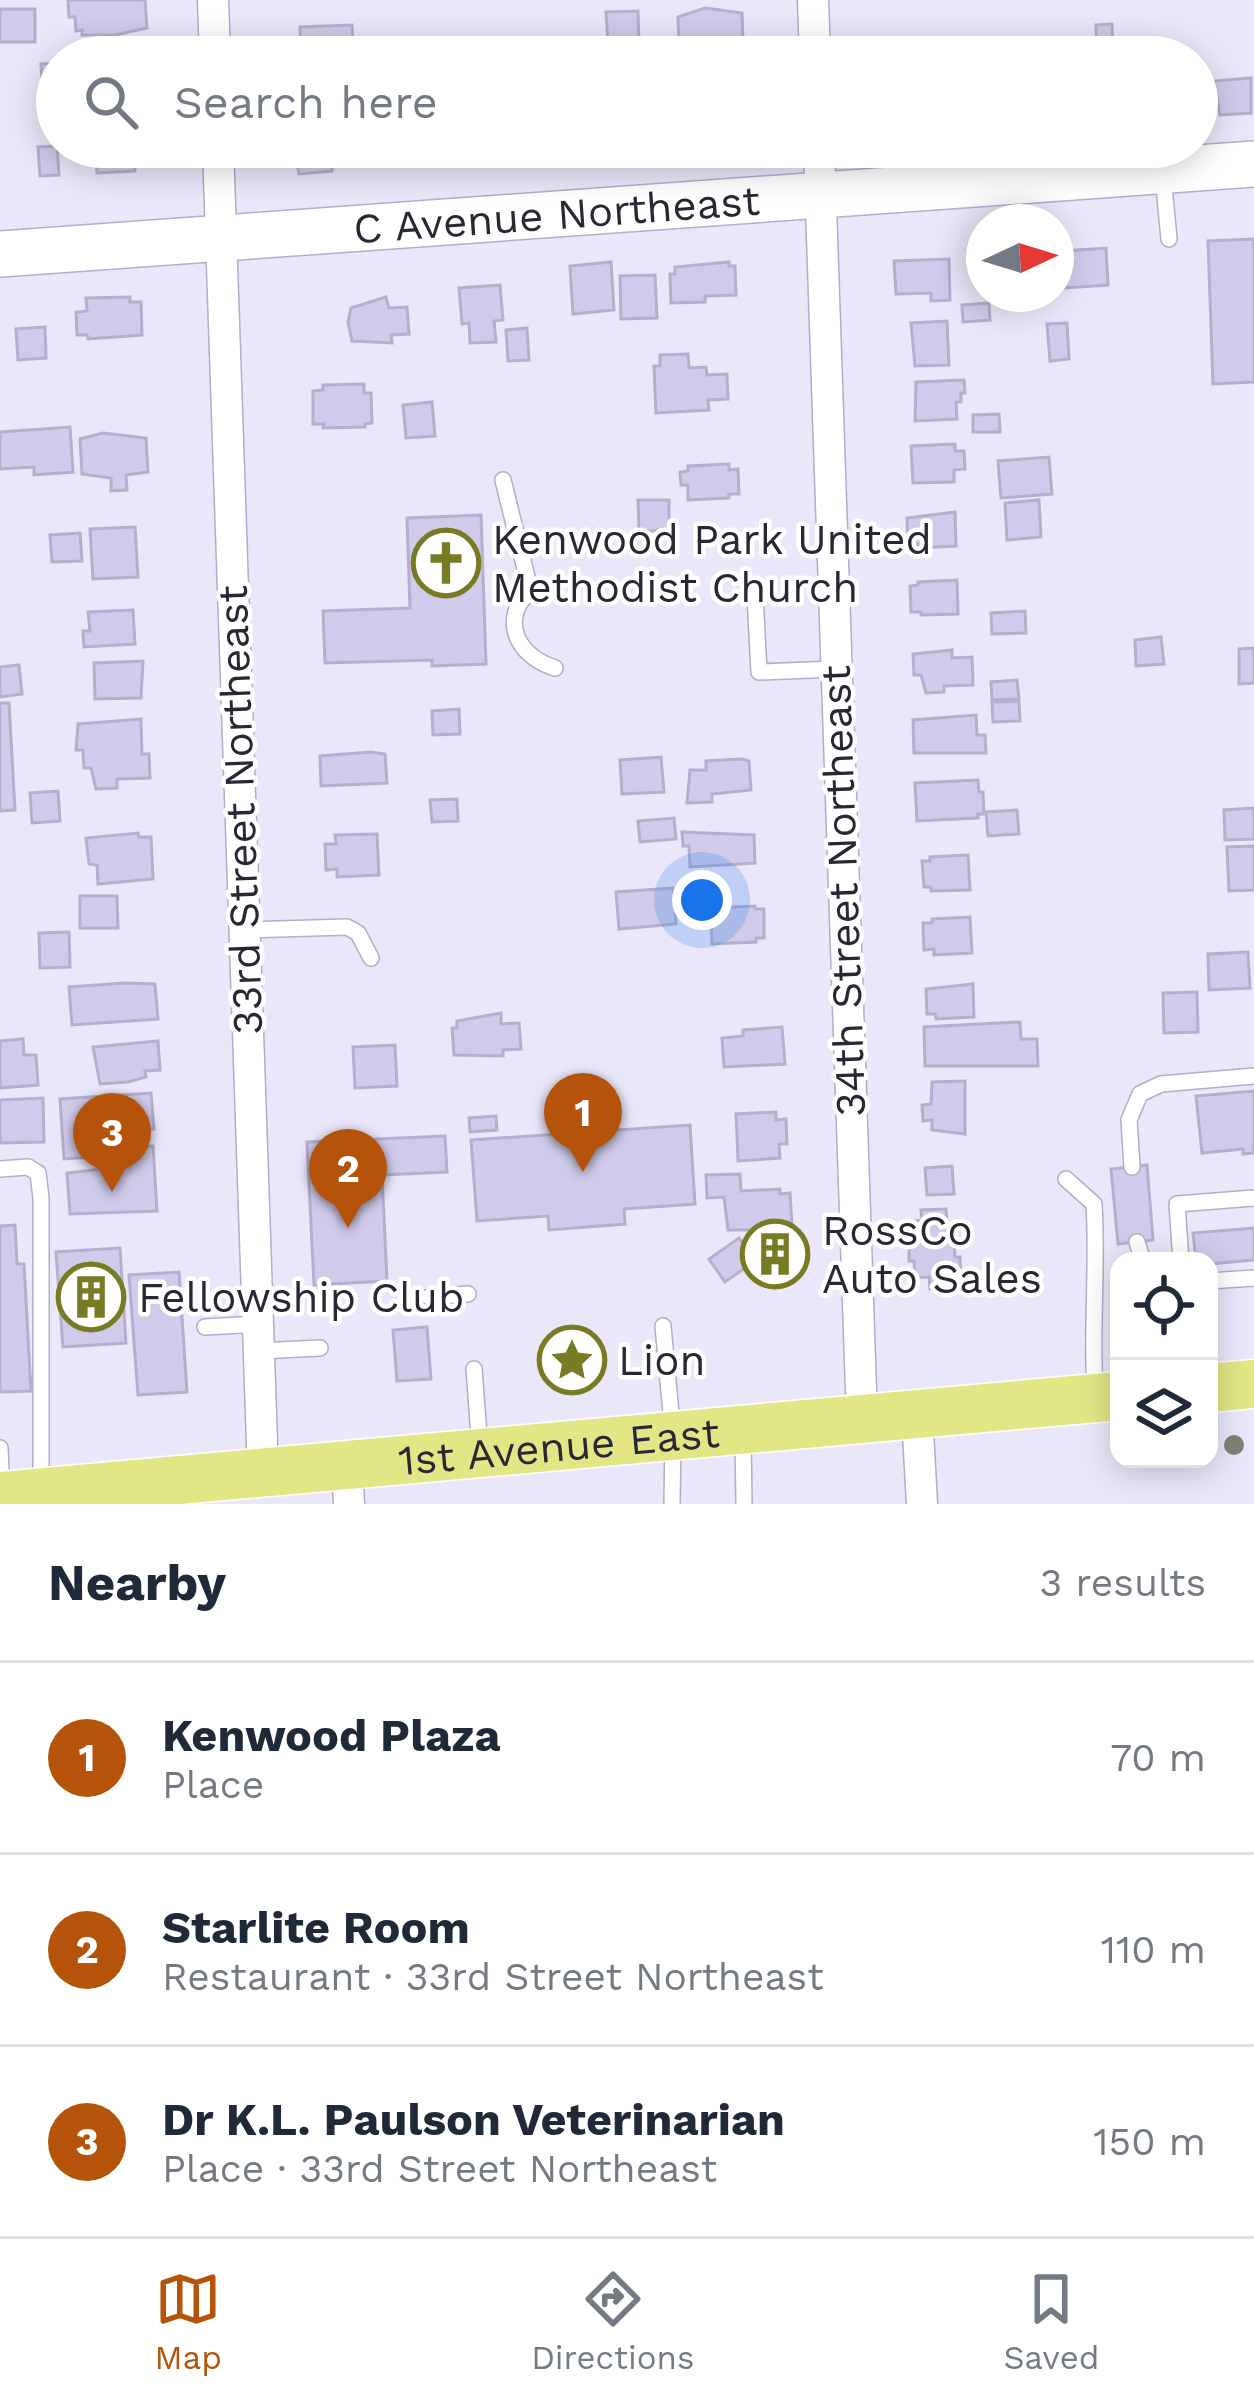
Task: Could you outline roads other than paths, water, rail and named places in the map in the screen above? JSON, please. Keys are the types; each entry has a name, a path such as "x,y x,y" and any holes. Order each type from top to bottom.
{"main road":[{"path":"1218,1387 1254,1384"},
{"name":"1st Avenue East","path":"15,1495 116,1495 263,1473 348,1485 480,1454 1107,1398"}],"street":[{"path":"213,0 214,36"},
{"path":"813,0 814,36"},
{"name":"C Avenue Northeast","path":"1218,166 1254,164"},
{"name":"33rd Street Northeast","path":"219,168 263,1473"},
{"name":"34th Street Northeast","path":"819,168 862,1420"},
{"name":"C Avenue Northeast","path":"0,254 1193,168"},
{"path":"917,1414 922,1504"}],"lane":[{"path":"1162,170 1169,239"},
{"path":"503,480 531,593"},
{"path":"555,668 528,656 517,643 514,625 518,606 531,593 556,587"},
{"path":"755,595 759,673 835,669"},
{"path":"244,930 346,927 358,932 370,958"},
{"path":"1132,1167 1129,1120 1140,1094 1161,1084 1254,1076"},
{"path":"0,1169 28,1167 38,1173 41,1198 15,1495"},
{"path":"1066,1179 1094,1204 1097,1263 1091,1322 1107,1398"},
{"path":"1180,1252 1177,1204 1254,1198"},
{"path":"1137,1242 1140,1252"},
{"path":"1218,1281 1254,1278"},
{"path":"429,1297 468,1294"},
{"path":"663,1326 673,1436 672,1504"},
{"path":"206,1327 320,1348"},
{"path":"474,1369 480,1454"},
{"path":"743,1430 744,1504"},
{"path":"0,1448 15,1495"}],"place":[{"name":"Kenwood Park United Methodist Church","path":"446,563"},
{"name":"Kenwood Plaza","path":"583,1172"},
{"name":"Dr K.L. Paulson Veterinarian","path":"112,1192"},
{"name":"Starlite Room","path":"348,1228"},
{"name":"RossCo Auto Sales","path":"775,1254"},
{"name":"Fellowship Club","path":"91,1297"},
{"name":"Lion","path":"572,1360"}]}
